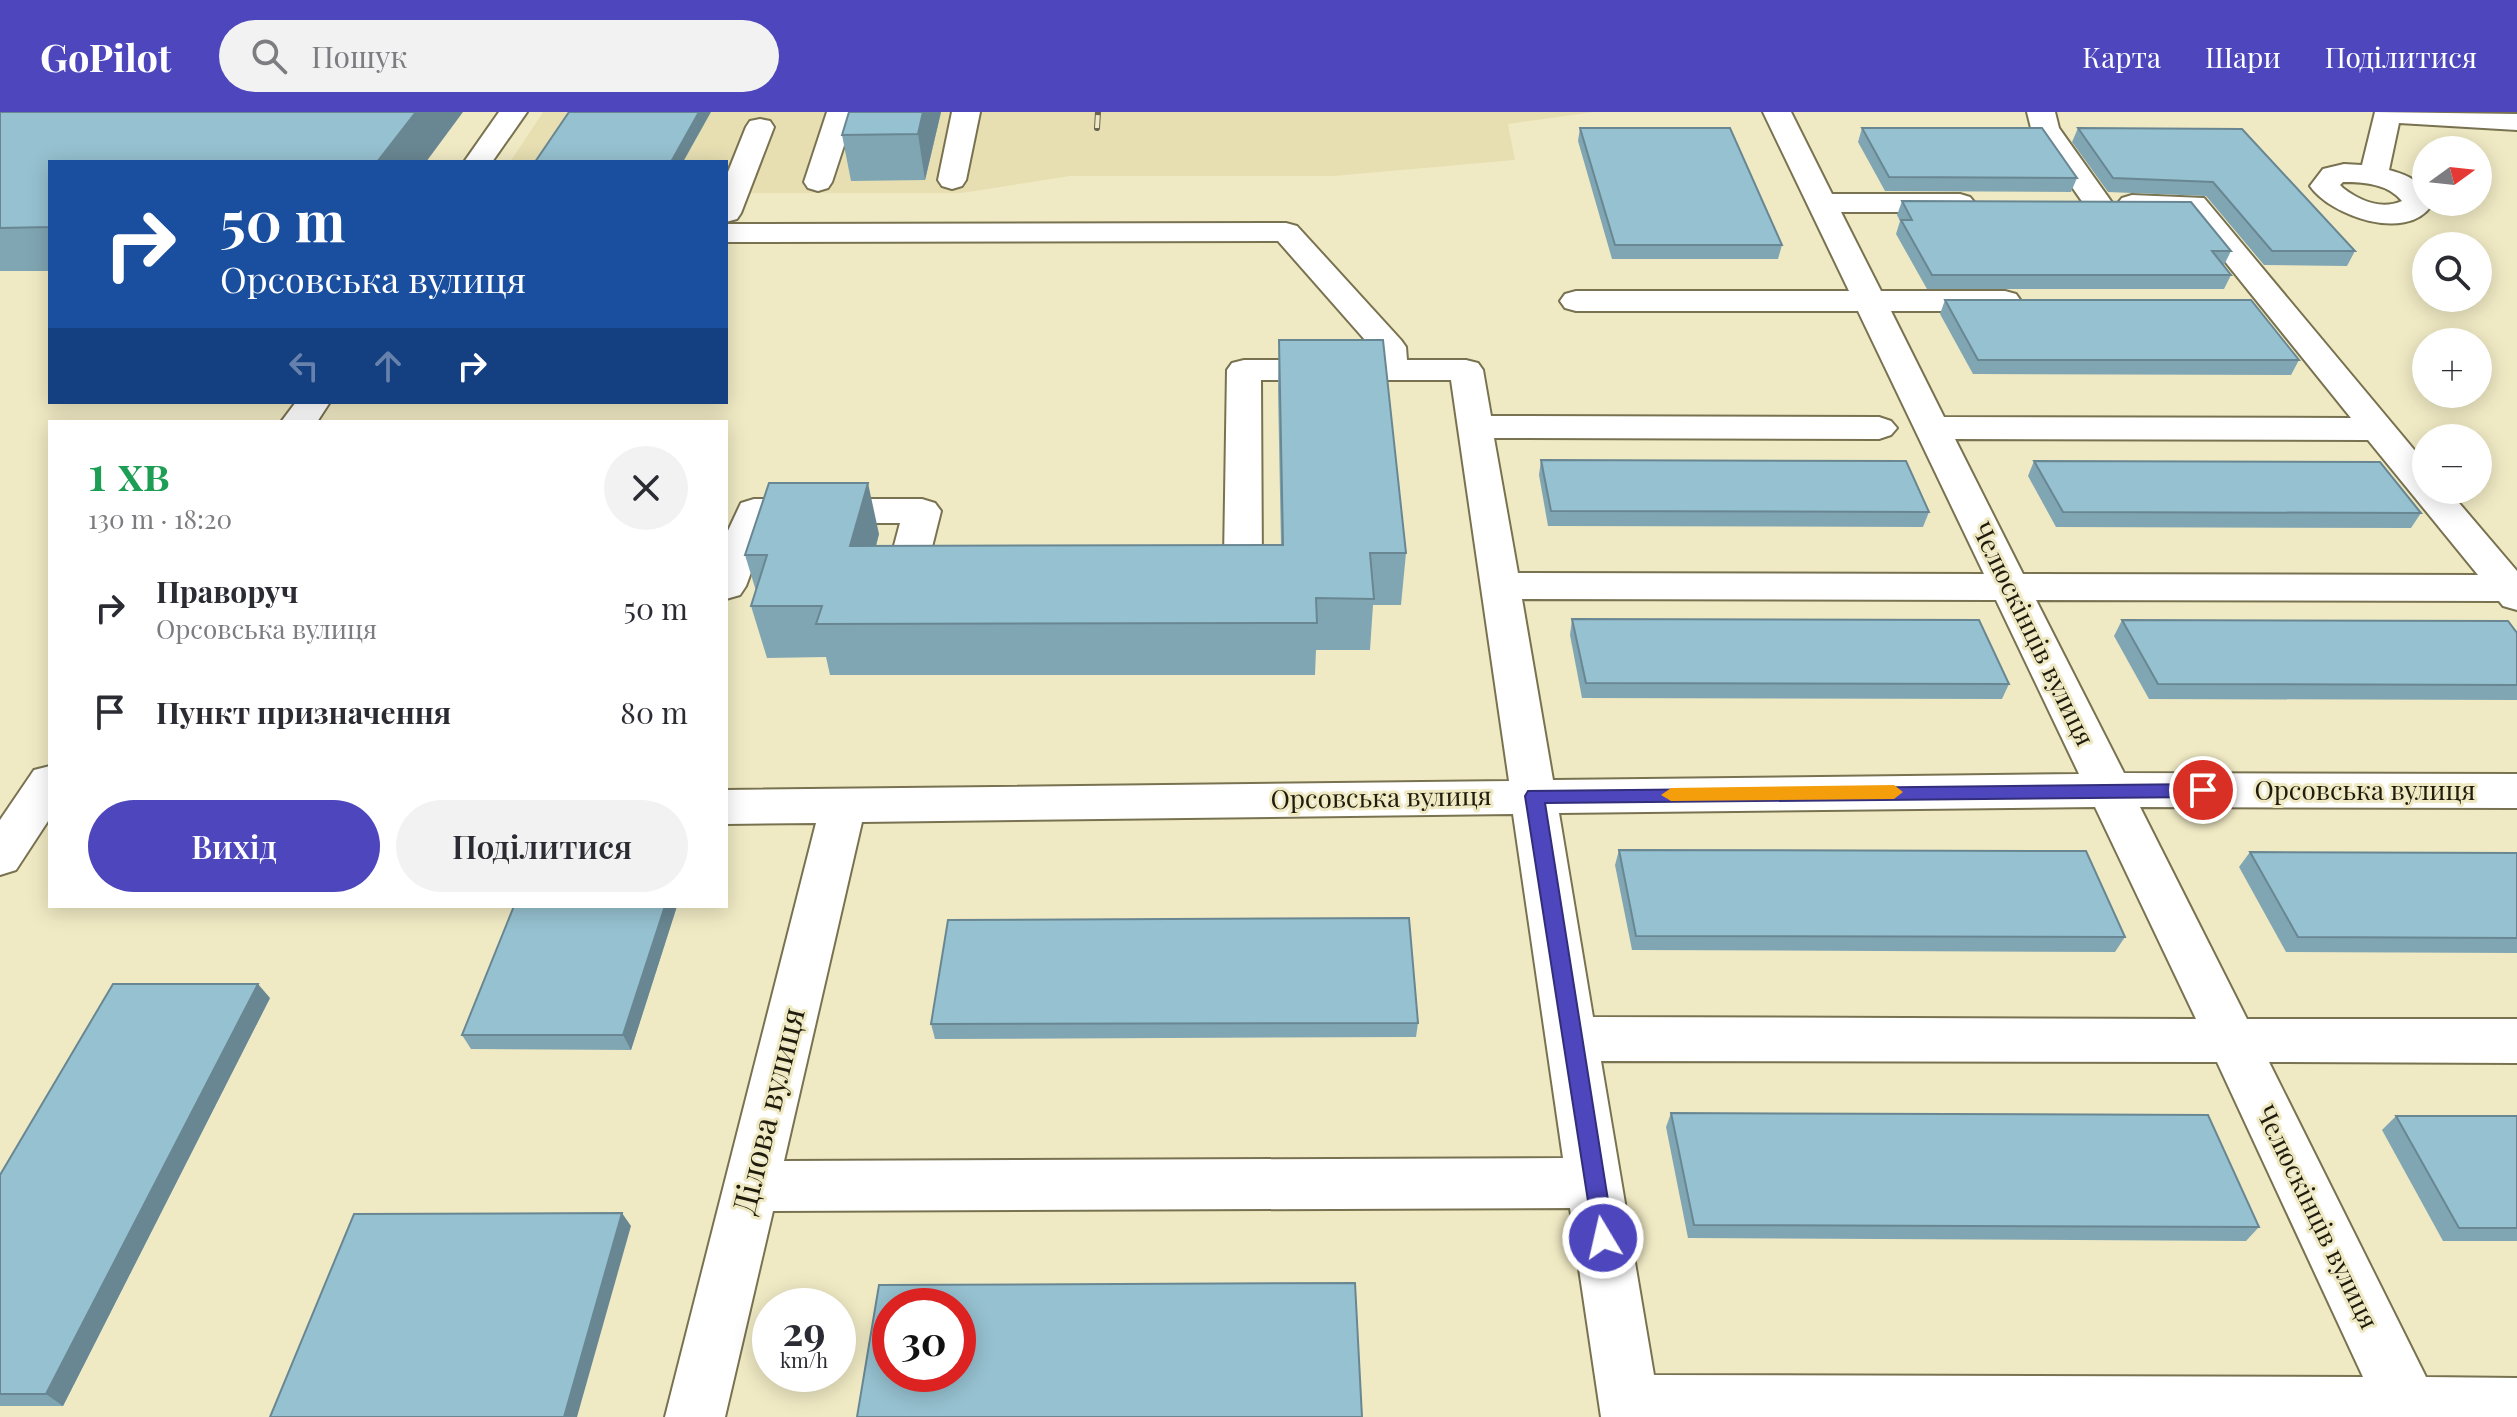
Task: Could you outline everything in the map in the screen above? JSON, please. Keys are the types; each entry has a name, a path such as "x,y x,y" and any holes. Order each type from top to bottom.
{"street":[{"path":"479,160 513,112"},
{"path":"818,182 841,112"},
{"path":"952,180 966,112"},
{"name":"Челюскінців вулиця","path":"1777,112 2232,1040 2410,1413"},
{"path":"2041,112 2045,128 2098,204"},
{"path":"2374,176 2387,114 2517,122"},
{"path":"728,208 760,127"},
{"path":"1822,203 1991,203"},
{"path":"2068,203 2194,204 2412,471"},
{"path":"728,233 1286,232 1389,347 1391,370"},
{"path":"1576,301 2041,301"},
{"path":"2228,302 2274,302"},
{"path":"1179,571 1243,571 1244,370 1466,370 1630,1411 2410,1413 2517,1408"},
{"path":"1475,427 1879,428"},
{"path":"1932,428 2378,429"},
{"path":"2440,504 2513,592"},
{"path":"728,581 754,511 922,511 907,572 971,572"},
{"path":"1501,586 2513,592"},
{"path":"15,842 48,785"},
{"name":"Орсовська вулиця","path":"728,807 2109,790 2517,791"},
{"name":"Ділова вулиця","path":"695,1417 843,805"},
{"path":"1571,1039 2517,1041"},
{"path":"750,1186 1594,1183"}],"shaded area":[{"path":"543,112 1594,112 1508,124 1515,160 1334,176 1070,176 962,193 728,193 728,160 511,160"}],"building":[{"path":"0,112 416,112 379,160 48,160 48,227 0,228"},
{"path":"569,112 699,112 672,160 536,160"},
{"path":"849,112 923,112 918,134 842,135"},
{"path":"1580,128 1730,128 1782,245 1615,245"},
{"path":"1862,128 2042,128 2077,178 1889,177"},
{"path":"2078,128 2242,129 2355,251 2272,251 2213,182 2113,178"},
{"path":"1902,201 2191,202 2231,251 2212,251 2231,275 1932,275 1901,220 1912,220"},
{"path":"1945,300 2251,300 2299,360 1978,360"},
{"path":"1279,340 1383,340 1406,553 1370,553 1374,599 1316,598 1317,623 816,624 822,606 751,606 767,555 745,555 769,483 868,483 850,546 1283,545"},
{"path":"1541,460 1906,461 1929,512 1551,511"},
{"path":"2034,461 2380,462 2421,513 2063,512"},
{"path":"1572,619 1979,620 2009,684 1586,683"},
{"path":"2122,620 2508,621 2517,633 2517,685 2158,684"},
{"path":"1619,850 2086,851 2125,937 1636,936"},
{"path":"2250,852 2517,853 2517,938 2298,937"},
{"path":"513,908 664,908 623,1035 462,1035"},
{"path":"1409,918 1418,1023 931,1024 948,920"},
{"path":"113,984 258,984 46,1394 0,1394 0,1175"},
{"path":"1671,1113 2208,1115 2259,1227 1694,1225"},
{"path":"2396,1116 2517,1116 2517,1228 2459,1228"},
{"path":"622,1213 564,1417 270,1417 354,1214"},
{"path":"1355,1283 1362,1417 857,1417 872,1327 872,1392 976,1392 976,1288 878,1288 879,1285"}],"railway":[{"path":"1097,128 1098,112"}],"slow traffic":[{"path":"1671,795 1894,792"}],"route":[{"path":"1603,1238 1534,796 2203,790"}]}
